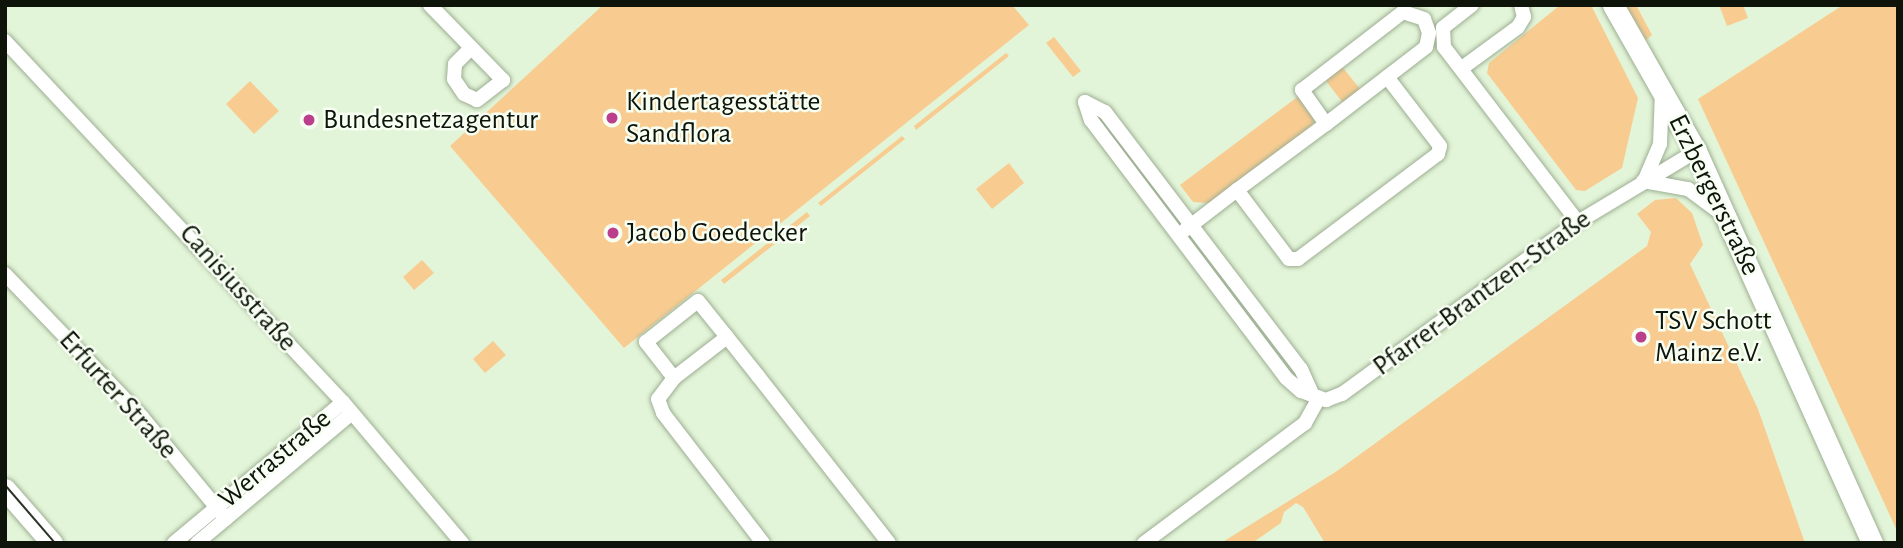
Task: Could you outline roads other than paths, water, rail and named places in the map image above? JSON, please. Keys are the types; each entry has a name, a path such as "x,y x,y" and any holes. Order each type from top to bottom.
{"main road":[{"name":"Erzbergerstraße","path":"1613,5 1696,151 1872,543"},
{"path":"5,489 52,543"}],"street":[{"path":"430,5 471,48"},
{"path":"1178,235 1426,47 1435,34 1472,5"},
{"path":"1462,68 1518,27 1524,17 1521,5"},
{"path":"1326,124 1302,90 1310,81 1403,12 1420,15 1578,222"},
{"name":"Canisiusstraße","path":"5,41 347,407 462,543"},
{"path":"1237,190 1289,259 1298,260 1427,162 1440,146 1387,77"},
{"path":"1662,87 1658,154 1643,181 1688,189 1727,217"},
{"path":"1144,543 1305,422 1315,396 1301,369 1105,111 1085,102 1091,120 1286,378 1315,396"},
{"name":"Pfarrer-Brantzen-Straße","path":"1315,396 1342,394 1578,222 1696,151"},
{"name":"Erfurter Straße","path":"5,274 142,417 221,514"},
{"path":"674,378 646,342 698,301 889,543"},
{"path":"727,337 674,378 657,399 663,413 763,543"},
{"name":"Werrastraße","path":"174,543 221,514 347,407"},
{"name":"Werrastraße","path":"197,543 221,514"}],"tram line":[{"path":"5,485 55,543"}],"place":[{"name":"Kindertagesstätte Sandflora","path":"612,118"},
{"name":"Bundesnetzagentur","path":"309,120"},
{"name":"Jacob Goedecker","path":"613,233"},
{"name":"TSV Schott Mainz e.V.","path":"1641,337"}]}
